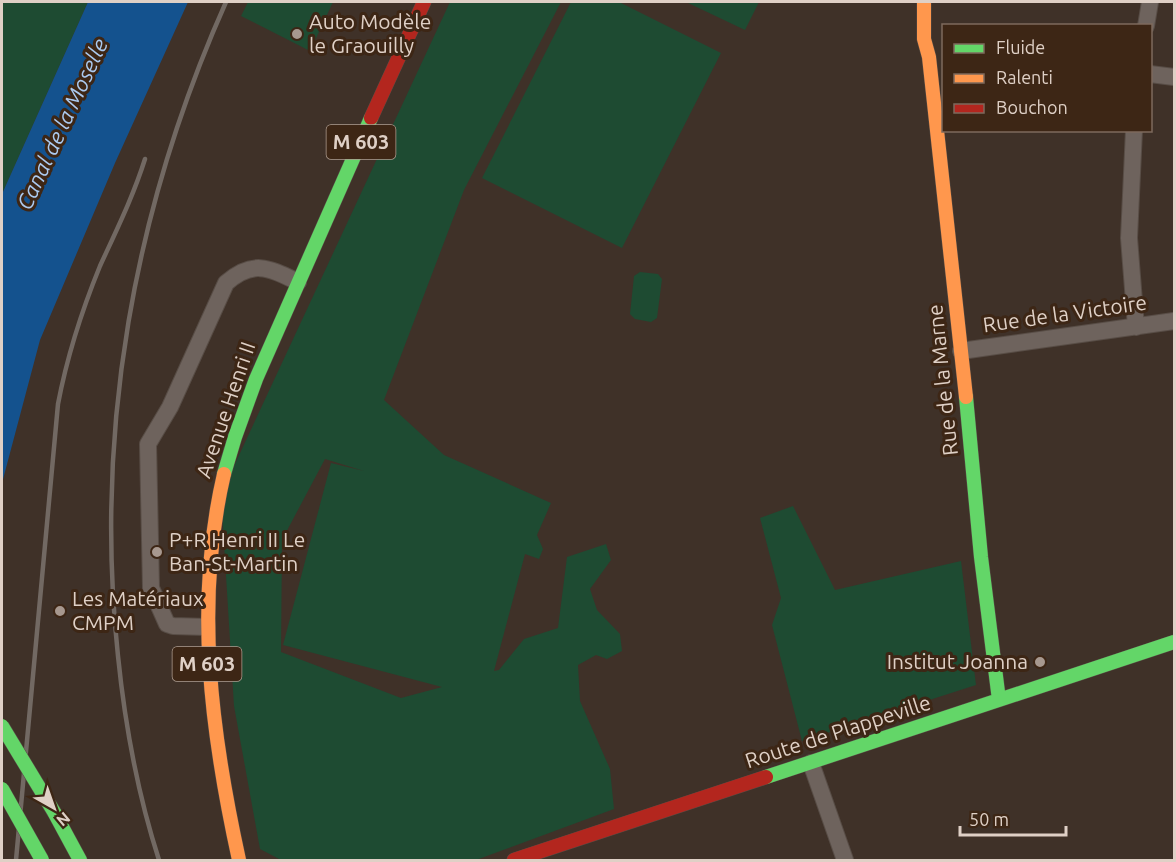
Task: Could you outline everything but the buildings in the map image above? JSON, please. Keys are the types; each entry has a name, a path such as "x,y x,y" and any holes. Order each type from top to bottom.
{"main road":[{"name":"Avenue Henri II","path":"238,856 214,728 207,664 207,599 219,496 249,394 424,2"},
{"name":"Rue de la Marne","path":"924,2 924,39 936,57 942,128"},
{"name":"Rue de la Marne","path":"942,132 981,556 999,700"},
{"name":"Route de Plappeville","path":"514,861 1174,642"},
{"path":"2,726 54,812 80,861"},
{"path":"2,789 42,861"},
{"path":"238,856 250,861"}],"street":[{"path":"1146,24 1150,2"},
{"path":"1152,74 1174,76"},
{"path":"1134,132 1128,238 1136,327"},
{"path":"207,627 167,624 151,588 148,444 170,407 226,283 239,271 255,267 298,282"},
{"name":"Rue de la Victoire","path":"961,351 1174,321"},
{"path":"811,763 845,861"}],"green space":[{"path":"2,2 88,2 2,194"},
{"name":"Auto Modèle le Graouilly","path":"248,2 333,2 310,51 241,16"},
{"path":"450,2 561,2 464,190 384,400 444,455 551,503 537,535 543,549 539,559 525,554 494,671 499,670 524,639 558,628 567,557 606,544 611,560 590,589 597,610 620,634 622,651 607,659 596,655 578,665 580,701 610,769 614,809 476,860 281,860 260,849 234,706 221,494","holes":["325,459 364,471 331,463 283,645 442,687 401,698 281,652 282,540"]},
{"path":"571,2 619,2 721,53 622,248 482,178"},
{"path":"686,2 759,2 745,30"},
{"path":"640,272 658,274 662,279 657,318 651,322 635,319 630,314 634,276"},
{"path":"793,506 835,590 961,561 976,685 802,741 772,625 781,598 760,518"}],"water":[{"name":"Canal de la Moselle","path":"88,2 188,2 115,163 40,340 2,483 2,194"}],"railway":[{"path":"159,860 133,760 118,656 112,572 112,488 117,405 128,322 145,240 167,159 194,80 226,2"},
{"path":"16,860 58,404 70,351 87,300 145,159"}],"traffic: fast":[{"path":"224,474 256,379 371,118"},
{"path":"966,397 981,557 999,700"},
{"path":"766,777 1174,642"},
{"path":"2,726 54,812"},
{"path":"2,789 42,860"},
{"path":"54,812 80,860"}],"traffic: slow":[{"path":"924,2 924,39 929,57 966,397"},
{"path":"224,474 215,522 208,619 214,716 239,860"}],"traffic: jam":[{"path":"371,118 424,2"},
{"path":"514,860 766,777"}],"place":[{"name":"Auto Modèle le Graouilly","path":"297,34"},
{"name":"P+R Henri II Le Ban-St-Martin","path":"157,552"},
{"name":"Les Matériaux CMPM","path":"60,611"},
{"name":"Institut Joanna","path":"1040,662"}]}
